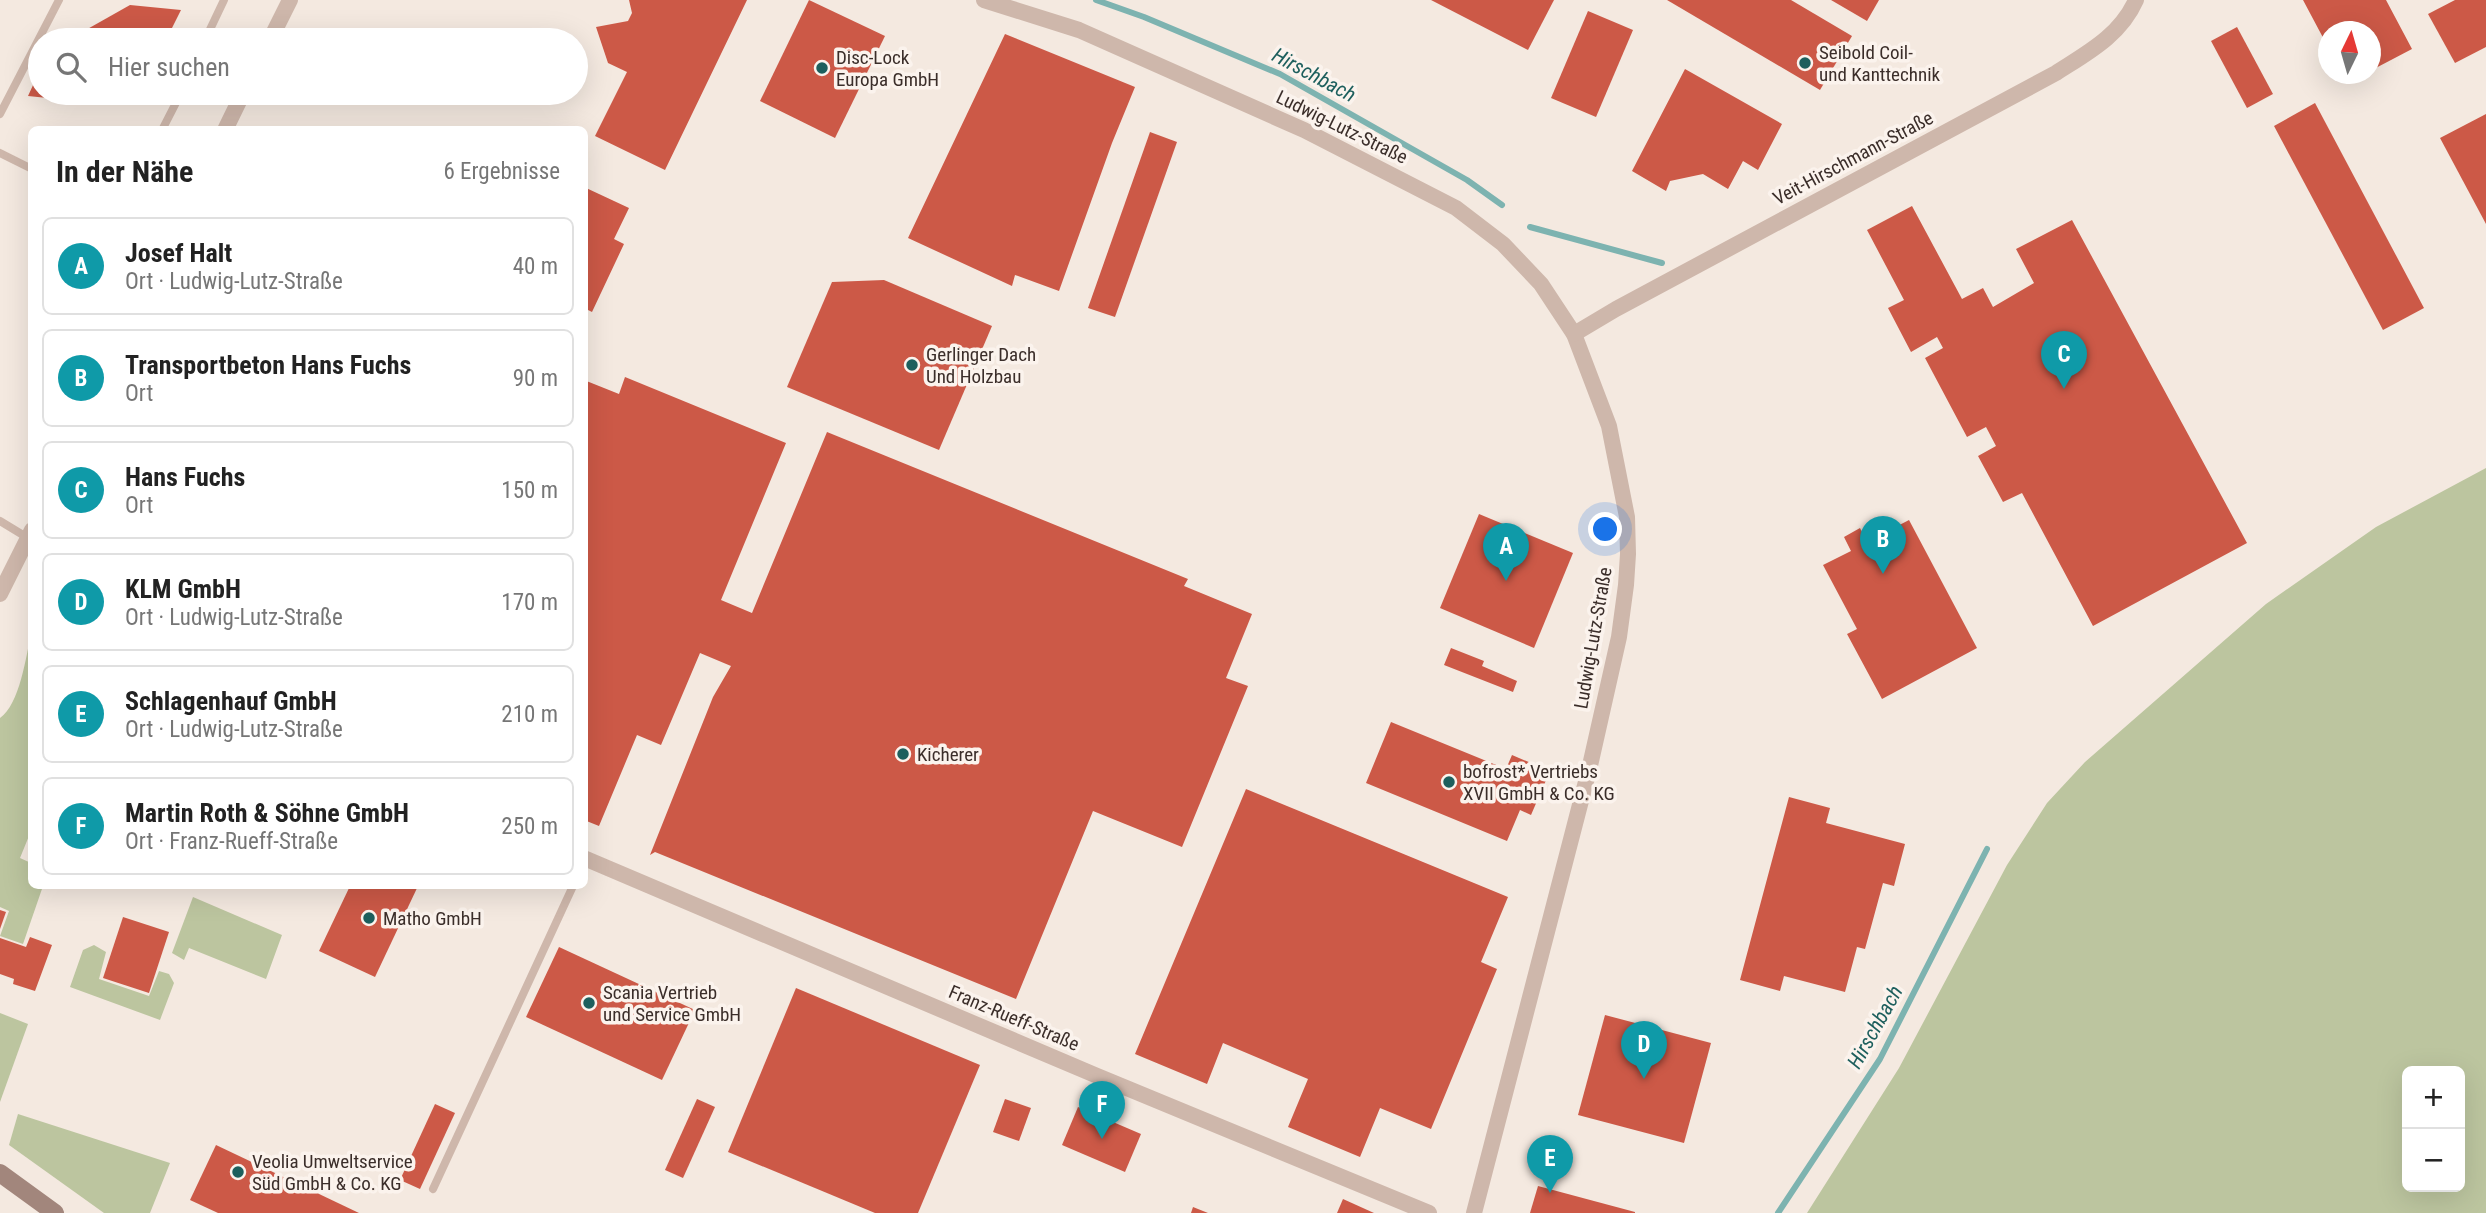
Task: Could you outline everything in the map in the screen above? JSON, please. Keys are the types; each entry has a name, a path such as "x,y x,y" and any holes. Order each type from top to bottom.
{"street":[{"path":"276,28 290,0"},
{"name":"Ludwig-Lutz-Straße","path":"984,0 1079,30 1292,124 1456,208 1503,244 1541,284 1574,334 1609,426 1627,517 1626,585 1619,637 1589,770 1474,1213"},
{"name":"Veit-Hirschmann-Straße","path":"1574,334 1628,302 2056,73 2096,48 2118,28 2131,12 2136,0"},
{"path":"227,126 237,105"},
{"path":"0,594 28,540"},
{"name":"Franz-Rueff-Straße","path":"588,860 1070,1065 1429,1213"},
{"path":"0,1173 55,1213"}],"lane":[{"path":"44,28 59,0"},
{"path":"211,28 224,0"},
{"path":"0,114 28,60"},
{"path":"0,91 5,104"},
{"path":"164,126 175,105"},
{"path":"0,153 28,167"},
{"path":"0,521 28,535"},
{"path":"433,1189 572,889"}],"green space":[{"path":"2486,468 2486,1213 1807,1213 1899,1068 2007,865 2047,803 2085,762 2266,604 2376,527"},
{"path":"28,648 28,838 20,858 28,862 28,889 42,889 23,944 0,936 9,911 0,907 0,718 13,702"},
{"path":"193,897 282,935 266,979 189,948 184,960 172,953"},
{"path":"94,945 106,952 99,979 149,996 159,971 169,974 174,983 160,1020 70,987 83,950"},
{"path":"0,1013 28,1024 0,1102"},
{"path":"18,1114 170,1163 150,1213 104,1213 9,1145"}],"building":[{"path":"629,0 747,0 665,170 595,136 627,72 608,63 596,27 628,21 632,13"},
{"name":"Disc-Lock Europa GmbH","path":"809,0 885,36 835,138 760,101"},
{"path":"1431,0 1554,0 1528,50"},
{"name":"Seibold Coil- und Kanttechnik","path":"1667,0 1791,0 1852,36 1820,90"},
{"path":"1831,0 1879,0 1867,21"},
{"path":"2303,0 2386,0 2412,49 2381,65 2381,21 2318,21 2318,28"},
{"path":"2455,0 2486,0 2486,47 2455,63 2428,14"},
{"path":"130,5 181,10 172,28 89,28"},
{"path":"1588,11 1633,30 1596,117 1551,98"},
{"path":"2237,27 2273,94 2247,108 2211,41"},
{"path":"1005,34 1135,87 1059,291 1015,275 1012,286 908,238"},
{"path":"1685,69 1782,124 1758,170 1743,161 1728,189 1703,174 1670,181 1666,191 1632,171"},
{"path":"2315,103 2424,308 2383,330 2274,126"},
{"path":"2486,114 2486,224 2440,138"},
{"path":"1150,132 1177,142 1115,317 1088,308"},
{"path":"588,189 629,208 614,239 624,244 592,312 588,310"},
{"path":"1912,206 1962,299 1983,288 1993,307 2034,283 2016,249 2072,220 2247,543 2093,626 2022,493 2003,502 1978,456 1996,446 1986,427 1967,437 1925,358 1943,348 1937,337 1911,352 1888,308 1904,300 1867,230"},
{"name":"Gerlinger Dach Und Holzbau","path":"884,280 992,326 939,450 787,387 832,282"},
{"name":"Kicherer","path":"625,377 786,443 721,600 752,613 827,432 1188,579 1184,586 1252,614 1226,678 1248,686 1182,847 1093,811 1016,999 655,852 650,855 713,697 731,666 700,653 661,745 637,735 599,826 588,822 588,382 619,394"},
{"path":"1479,514 1573,553 1534,648 1440,608"},
{"path":"1909,520 1977,648 1882,699 1847,634 1857,629 1823,565 1851,551 1844,537 1860,528 1867,542"},
{"path":"1451,648 1484,661 1482,666 1517,681 1513,692 1444,665"},
{"name":"bofrost* Vertriebs XVII GmbH & Co. KG","path":"1391,722 1506,769 1512,755 1550,771 1531,815 1520,810 1507,841 1366,783"},
{"path":"1246,789 1508,897 1481,962 1497,969 1431,1129 1380,1108 1360,1157 1288,1127 1308,1079 1223,1043 1207,1084 1135,1054"},
{"path":"1789,797 1830,808 1826,823 1905,844 1894,886 1883,883 1865,949 1857,947 1845,992 1784,976 1780,991 1740,980"},
{"name":"Matho GmbH","path":"349,889 417,889 375,977 319,951"},
{"path":"0,910 6,912 0,929"},
{"path":"123,917 169,932 149,993 103,978"},
{"path":"30,937 52,945 35,991 13,984 14,979 0,974 0,938 26,947"},
{"name":"Scania Vertrieb und Service GmbH","path":"559,947 695,1010 662,1080 526,1017"},
{"path":"796,988 980,1065 918,1213 875,1213 728,1152"},
{"path":"1605,1015 1711,1043 1684,1143 1578,1115"},
{"path":"697,1099 715,1107 683,1178 665,1170"},
{"path":"1005,1099 1031,1108 1019,1141 993,1132"},
{"path":"435,1104 455,1113 420,1189 400,1180"},
{"path":"1078,1107 1141,1134 1125,1172 1062,1145"},
{"name":"Veolia Umweltservice Süd GmbH & Co. KG","path":"216,1145 359,1213 218,1213 190,1200"},
{"path":"1538,1186 1635,1212 1635,1213 1530,1213"},
{"path":"1343,1199 1374,1213 1337,1213"},
{"path":"1193,1207 1208,1213 1191,1213"}],"waterway":[{"name":"Hirschbach","path":"1096,0 1144,17 1280,74 1467,180 1502,205"},
{"name":"Hirschbach","path":"1530,227 1662,263"},
{"name":"Hirschbach","path":"1778,1213 1880,1059 1987,849"}],"place":[{"name":"Seibold Coil- und Kanttechnik","path":"1805,63"},
{"name":"Disc-Lock Europa GmbH","path":"822,68"},
{"name":"Gerlinger Dach Und Holzbau","path":"912,365"},
{"name":"Hans Fuchs","path":"2064,389"},
{"name":"Transportbeton Hans Fuchs","path":"1883,574"},
{"name":"Josef Halt","path":"1506,581"},
{"name":"Kicherer","path":"903,754"},
{"name":"bofrost* Vertriebs XVII GmbH & Co. KG","path":"1449,782"},
{"name":"Matho GmbH","path":"369,918"},
{"name":"Scania Vertrieb und Service GmbH","path":"589,1003"},
{"name":"KLM GmbH","path":"1644,1079"},
{"name":"Martin Roth & Söhne GmbH","path":"1102,1139"},
{"name":"Veolia Umweltservice Süd GmbH & Co. KG","path":"238,1172"},
{"name":"Schlagenhauf GmbH","path":"1550,1193"}]}
